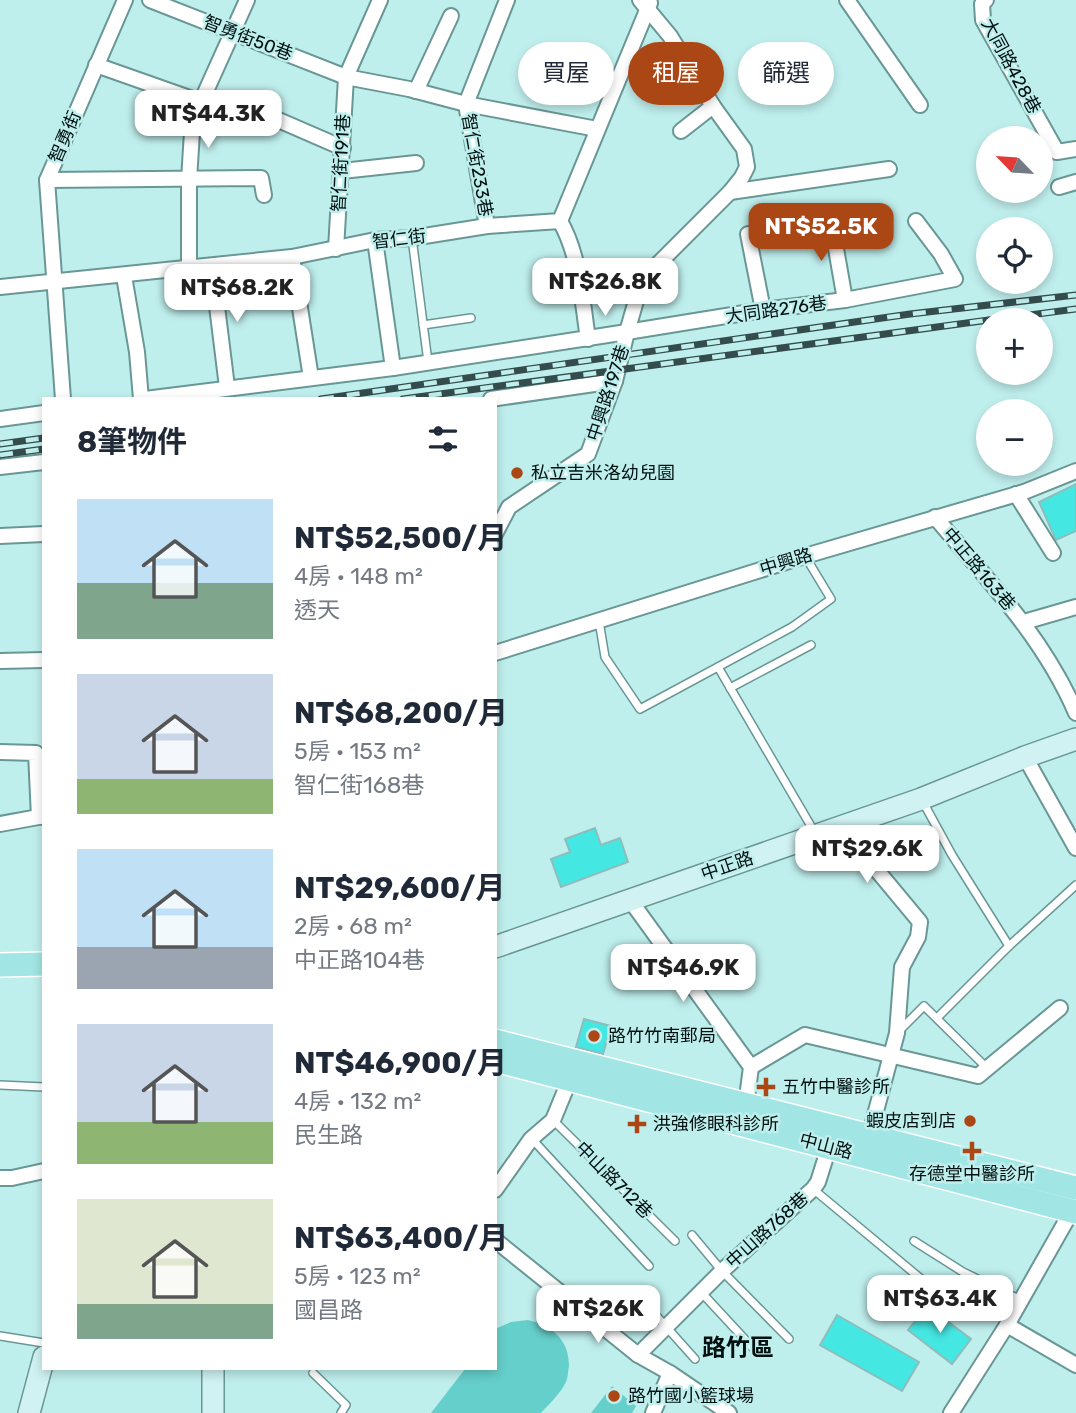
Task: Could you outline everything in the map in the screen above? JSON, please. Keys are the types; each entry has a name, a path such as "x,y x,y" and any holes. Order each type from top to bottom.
{"main road":[{"path":"0,965 42,964"},
{"path":"0,978 42,977"},
{"name":"中山路","path":"497,1042 572,1071 830,1147 1075,1208"},
{"name":"中山路","path":"497,1060 572,1071 746,1105 1076,1188"}],"street":[{"name":"智勇街","path":"63,397 47,180 125,0"},
{"name":"智勇街50巷","path":"150,0 346,77 597,129"},
{"path":"189,268 192,132 201,102 247,0"},
{"path":"346,77 380,0"},
{"path":"466,104 507,0"},
{"path":"847,0 920,105"},
{"name":"大同路428巷","path":"986,0 982,4 984,20 1057,152 1076,149"},
{"path":"627,332 642,281 730,192 747,167 744,149 646,3"},
{"path":"588,339 576,261 561,221 646,3"},
{"path":"416,91 451,16"},
{"path":"96,65 201,102"},
{"name":"智仁街191巷","path":"336,249 346,77"},
{"name":"智仁街233巷","path":"466,104 488,226"},
{"path":"681,131 713,106"},
{"path":"253,109 343,148"},
{"path":"342,171 416,163"},
{"path":"730,192 889,169"},
{"path":"47,180 261,178 264,195"},
{"path":"1059,187 1076,182"},
{"path":"831,220 845,300"},
{"name":"智仁街","path":"0,287 292,257 374,240 412,238 488,226 561,221"},
{"name":"大同路276巷","path":"157,397 393,368 763,310 845,300 955,279 941,254 916,221"},
{"path":"748,234 763,310"},
{"path":"374,240 393,368"},
{"path":"292,257 311,377"},
{"path":"212,266 227,387"},
{"path":"124,276 143,397"},
{"name":"中興路197巷","path":"497,530 509,507 588,454 615,381 627,332"},
{"path":"497,398 615,381"},
{"path":"0,419 42,414"},
{"path":"0,467 42,462"},
{"name":"中興路","path":"497,652 805,556 1016,495 1076,471"},
{"path":"1016,495 1053,553"},
{"name":"中正路163巷","path":"935,517 1024,622 1062,680 1076,713"},
{"path":"0,536 42,534"},
{"name":"中正路163巷","path":"1024,622 1076,607"},
{"path":"0,662 42,660"},
{"name":"中正路","path":"497,946 921,799 1076,739"},
{"path":"0,752 36,753 41,817 0,824"},
{"path":"1025,757 1076,848"},
{"path":"841,827 920,922 918,937 902,967 897,1032 869,1137"},
{"path":"630,900 751,1068 746,1105"},
{"path":"751,1068 805,1035 978,1076 1060,1008"},
{"path":"497,1187 531,1139 553,1120 572,1071"},
{"name":"中山路768巷","path":"638,1355 722,1271 813,1189 830,1147"},
{"path":"0,1178 42,1171"},
{"path":"951,1413 1007,1325 1075,1208"},
{"path":"497,1242 638,1355 729,1413"},
{"path":"1007,1325 1076,1365"},
{"path":"29,1413 42,1364"},
{"path":"213,1370 213,1413"},
{"path":"653,1413 670,1373"}],"lane":[{"path":"412,238 428,362"},
{"path":"423,325 471,318"},
{"path":"599,621 605,657 640,709 792,627 831,599 805,556"},
{"path":"730,688 811,645"},
{"path":"718,667 817,835"},
{"path":"921,799 952,855 1009,946"},
{"path":"937,1018 1009,946 1076,885"},
{"path":"897,1032 923,1006 987,1068"},
{"path":"0,1086 42,1087"},
{"name":"中山路712巷","path":"553,1120 676,1241"},
{"path":"531,1139 649,1266"},
{"name":"中山路768巷","path":"813,1189 932,1288"},
{"name":"中山路768巷","path":"692,1236 722,1271 789,1339"},
{"path":"914,1241 963,1272 1021,1300"},
{"path":"701,1292 752,1347"},
{"path":"636,1293 695,1359"},
{"path":"0,1336 42,1343"},
{"path":"313,1373 346,1405 341,1413"}],"shaded area":[{"path":"528,1320 545,1326 562,1341 569,1366 566,1382 558,1394 541,1413 431,1413 464,1370 497,1370 497,1328 511,1322"},
{"name":"路竹國小籃球場","path":"612,1386 636,1406 632,1413 591,1413"}],"building":[{"path":"1076,484 1076,531 1056,540 1039,502"},
{"path":"595,828 601,845 620,838 628,862 561,887 551,859 570,852 565,839"},
{"name":"路竹竹南郵局","path":"584,1019 611,1026 603,1054 576,1047"},
{"path":"927,1306 971,1339 952,1364 908,1330"},
{"path":"837,1315 919,1362 902,1391 820,1345"}],"railway":[{"path":"335,397 910,314 1076,295"},
{"path":"1053,312 1076,309"},
{"path":"418,397 976,322"},
{"path":"0,444 42,438"},
{"path":"0,455 42,449"}],"place":[{"name":"私立吉米洛幼兒園","path":"517,473"},
{"name":"路竹竹南郵局","path":"594,1036"},
{"name":"五竹中醫診所","path":"766,1087"},
{"name":"蝦皮店到店","path":"970,1121"},
{"name":"洪強修眼科診所","path":"637,1124"},
{"name":"存德堂中醫診所","path":"972,1151"},
{"name":"路竹國小籃球場","path":"614,1396"}],"district":[{"name":"路竹區","path":"738,1348"}]}
